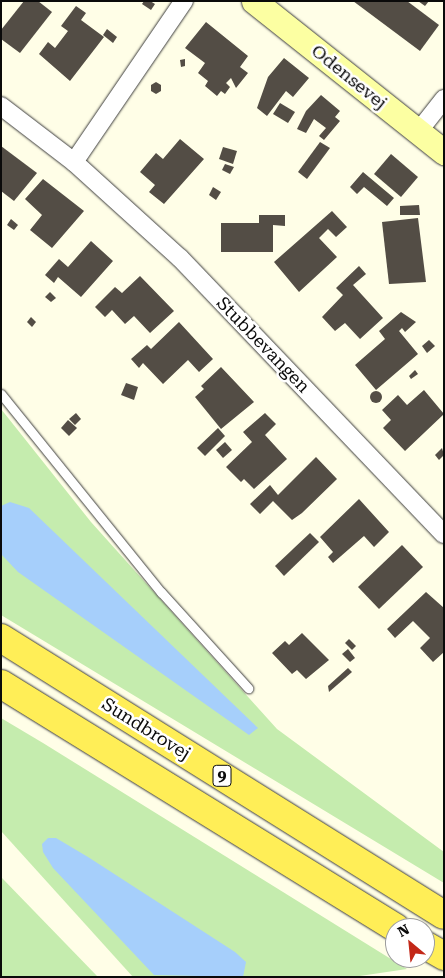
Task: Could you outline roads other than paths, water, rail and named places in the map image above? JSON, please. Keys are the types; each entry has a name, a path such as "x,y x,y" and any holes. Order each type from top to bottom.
{"main road":[{"name":"Sundbrovej","path":"1,638 444,915"},
{"name":"9","path":"1,684 385,921"},
{"path":"1,697 173,792"}],"street":[{"path":"74,162 184,1"},
{"name":"Odensevej","path":"254,1 444,152"},
{"path":"418,132 444,99"},
{"name":"Stubbevangen","path":"1,106 74,162 180,258 444,534"}],"lane":[{"path":"1,394 160,592 248,688"}],"water":[{"path":"10,502 29,508 258,728 249,735 18,572 1,554 1,506"},
{"path":"48,838 56,838 88,857 235,952 246,962 243,977 154,975 53,868 43,852 42,844"}]}
